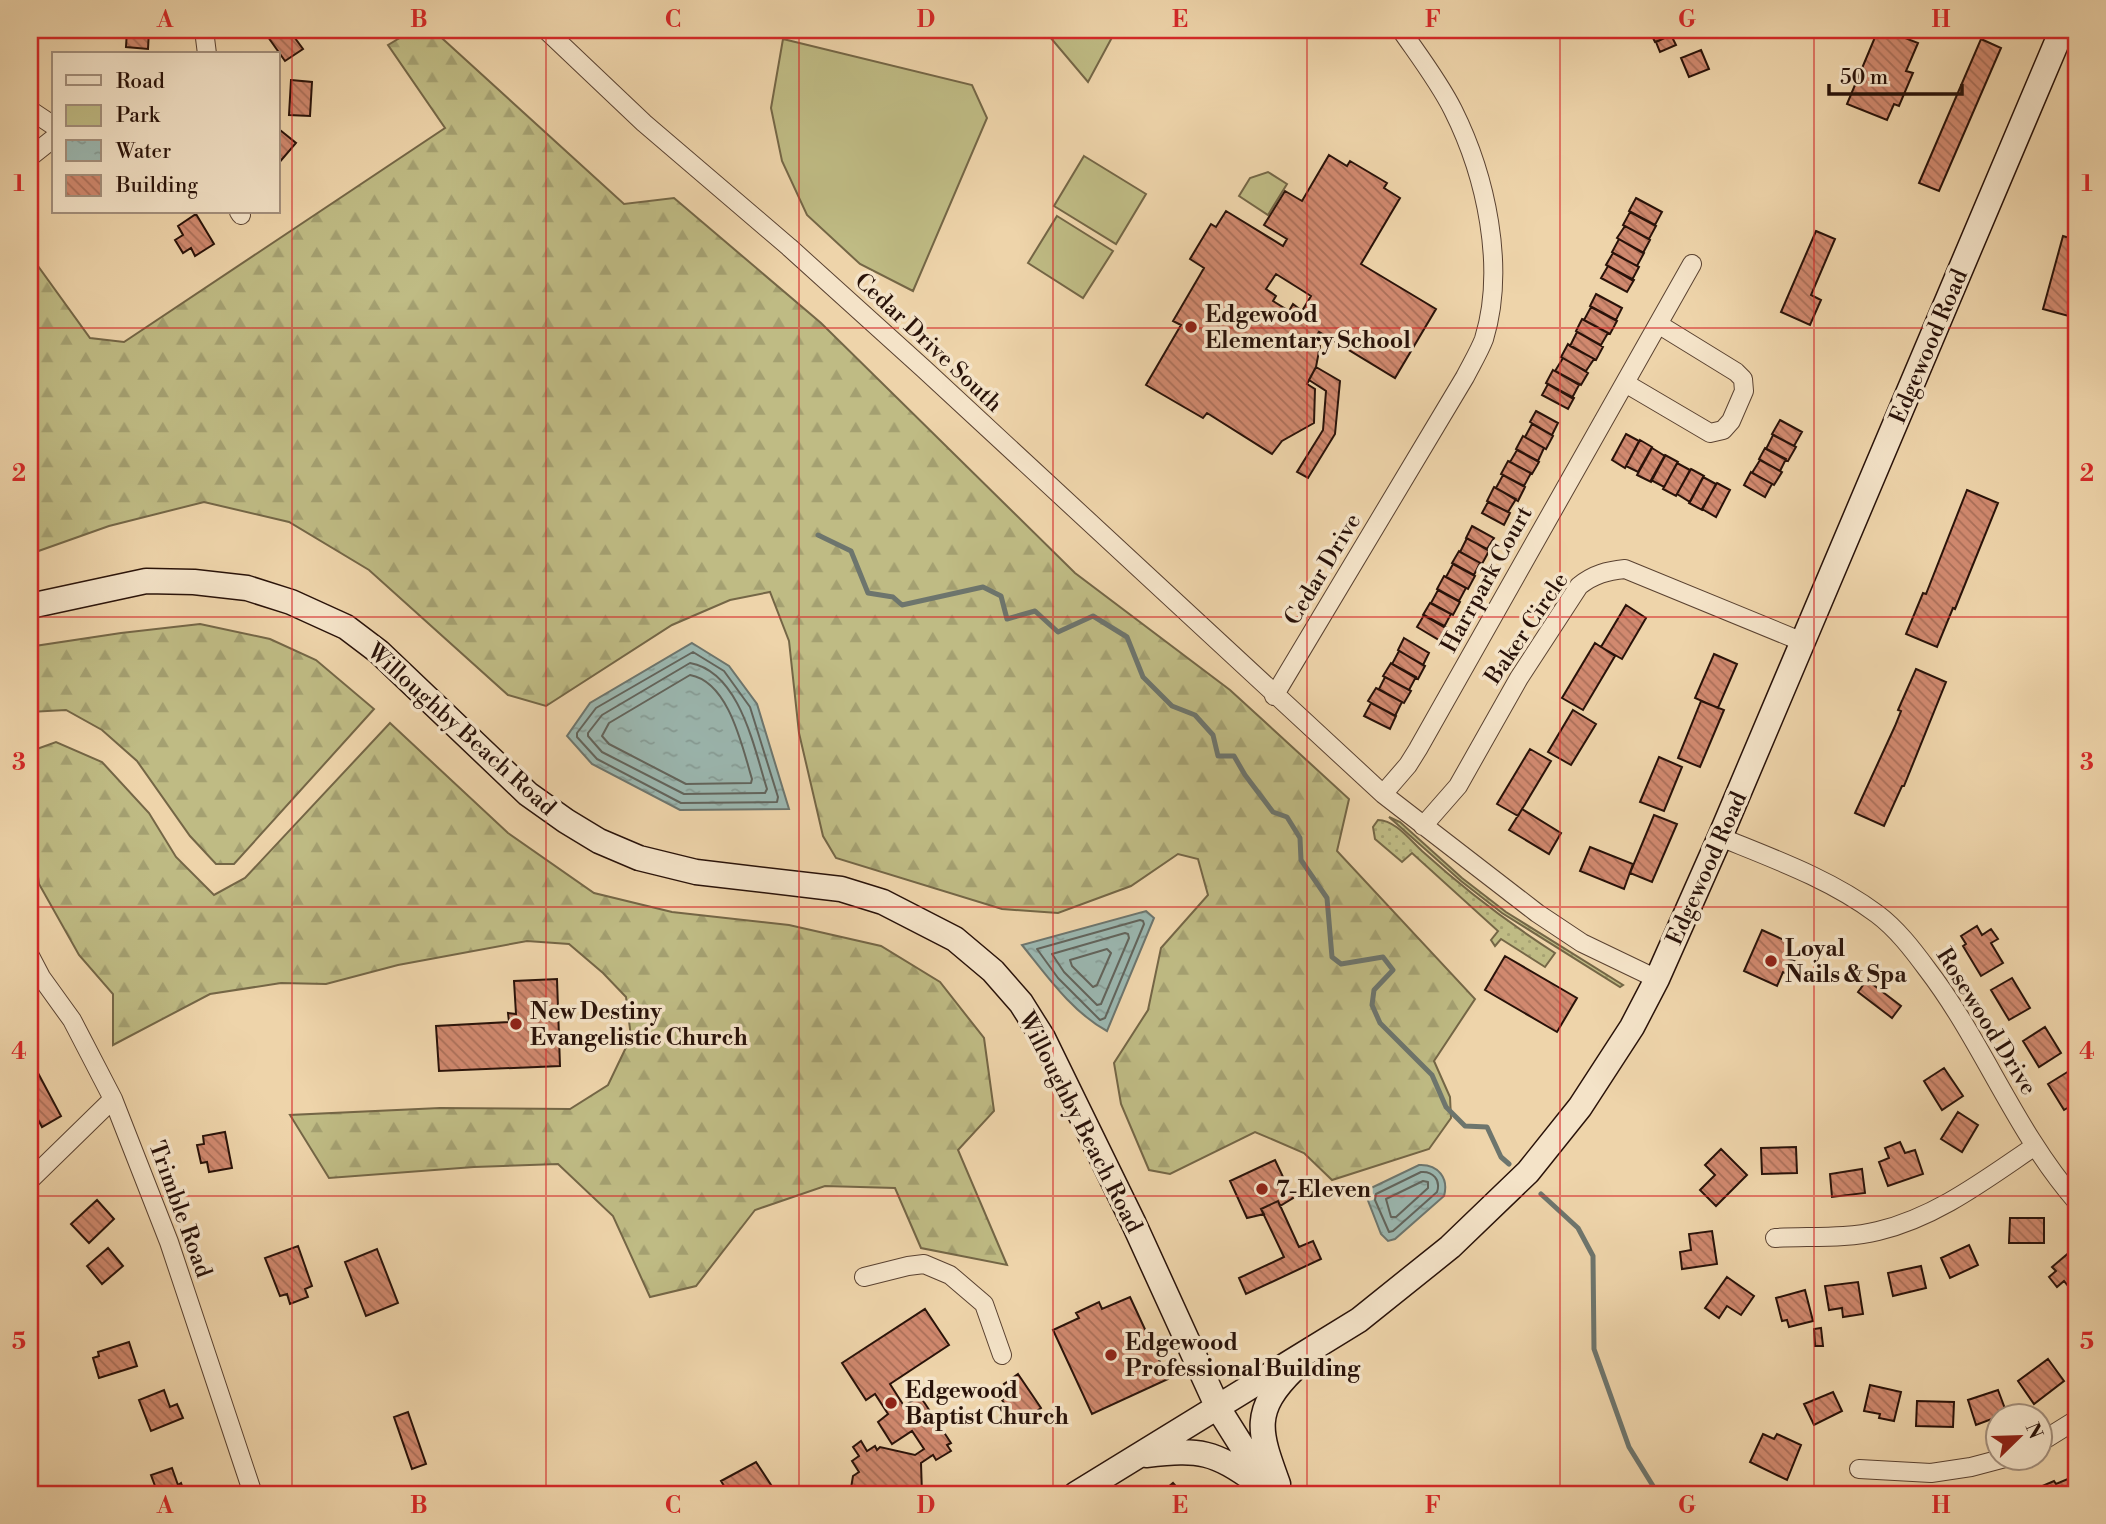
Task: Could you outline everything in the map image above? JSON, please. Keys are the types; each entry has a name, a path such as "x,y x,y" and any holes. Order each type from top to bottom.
{"main road":[{"name":"Edgewood Road","path":"1076,1494 1359,1320 1450,1247 1528,1172 1580,1107 1632,1027 1657,979 1720,837 2062,30"},
{"name":"Willoughby Beach Road","path":"30,606 146,581 194,582 247,588 291,601 346,626 424,693 528,794 599,841 639,859 696,872 841,889 883,902 955,939 993,971 1021,1003 1043,1038 1134,1224 1218,1408 1275,1494"},
{"path":"1275,1494 1262,1431 1266,1407 1278,1385 1317,1346"},
{"path":"1138,1456 1182,1451 1213,1456 1224,1460 1275,1494"}],"street":[{"path":"204,30 207,52"},
{"name":"Cedar Drive South","path":"546,30 645,122 924,369 1274,696"},
{"name":"Cedar Drive","path":"1274,696 1465,377 1483,340 1491,303 1490,220 1480,183 1453,110 1401,30"},
{"path":"30,110 52,126"},
{"path":"30,157 52,140"},
{"name":"Harrpark Court","path":"1383,794 1418,749 1692,264"},
{"path":"1625,383 1710,433 1723,430 1731,421 1744,391 1743,379 1736,372 1657,324"},
{"name":"Baker Circle","path":"1423,826 1458,786 1519,678 1579,586 1592,576 1606,570 1625,569 1802,642"},
{"path":"1274,696 1383,794 1537,913 1582,943 1657,979"},
{"name":"Rosewood Drive","path":"1720,837 1843,891 1887,923 1910,946 1940,986 2035,1146 2076,1201"},
{"name":"Trimble Road","path":"30,956 72,1020 113,1100 169,1242 253,1494"},
{"path":"31,1176 113,1100"},
{"path":"1775,1238 1876,1232 1926,1215 2035,1146"},
{"path":"864,1277 924,1264 950,1275 984,1304 1002,1355"},
{"path":"2054,1434 2076,1420"},
{"path":"1859,1469 1931,1473 1983,1464"}],"green space":[{"path":"413,30 433,30 624,204 674,198 821,323 1075,573 1230,690 1349,799 1337,851 1475,999 1434,1061 1450,1097 1451,1118 1429,1149 1332,1180 1304,1153 1255,1132 1170,1174 1149,1170 1121,1104 1114,1063 1148,1010 1161,948 1208,895 1198,859 1178,854 1131,886 1058,913 1002,909 836,858 823,836 799,733 789,641 770,592 730,600 672,625 546,706 508,695 369,570 289,522 204,502 109,526 30,554 30,255 90,338 124,342 445,128 388,45"},
{"path":"1044,30 1116,30 1088,82"},
{"path":"783,39 972,85 987,118 913,291 860,264 807,215 782,161 771,108"},
{"path":"1084,156 1146,194 1116,244 1054,206"},
{"path":"1268,172 1287,184 1268,215 1239,196 1250,178"},
{"path":"1057,216 1113,251 1083,298 1028,263"},
{"path":"200,624 270,639 316,660 374,709 234,864 216,864 190,836 137,761 102,730 66,710 30,712 30,653 35,646"},
{"path":"390,723 508,833 594,893 672,912 789,925 881,946 940,982 984,1038 994,1111 958,1150 1007,1265 921,1248 895,1188 825,1186 755,1210 696,1286 650,1297 613,1216 558,1164 474,1167 329,1178 290,1115 440,1108 570,1109 608,1085 631,1037 626,997 569,944 527,941 398,965 326,984 281,983 210,994 113,1045 113,994 79,955 39,884 30,818 34,750 56,742 102,762 149,813 176,857 214,895 245,878"},
{"path":"1389,817 1400,822 1462,878 1506,912 1623,985 1620,987 1502,913 1461,881"},
{"path":"1378,820 1396,827 1470,892 1555,953 1545,967 1501,939 1495,946 1491,940 1498,931 1412,853 1402,862 1375,839 1373,827"}],"water":[{"path":"692,643 729,666 757,704 789,809 680,810 592,764 567,736 590,703"},
{"path":"1146,911 1154,918 1107,1031 1071,1004 1022,945"},
{"path":"1419,1165 1432,1167 1440,1173 1445,1183 1444,1196 1395,1239 1388,1241 1381,1234 1367,1198 1371,1188"}],"building":[{"path":"127,30 149,30 148,49 126,47"},
{"path":"278,30 289,30 303,49 285,61 268,37"},
{"path":"1649,30 1677,30 1655,42"},
{"path":"1878,30 1885,30 1918,43 1906,71 1913,73 1899,106 1894,104 1887,120 1847,104"},
{"path":"1671,35 1676,45 1660,52 1656,42"},
{"path":"1981,39 2001,48 1939,191 1919,183"},
{"path":"1701,50 1709,69 1689,77 1681,58"},
{"path":"291,80 312,82 310,116 289,115"},
{"path":"280,130 296,143 280,162"},
{"name":"Edgewood Elementary School","path":"1329,155 1347,166 1350,161 1387,183 1384,188 1400,198 1361,264 1436,309 1395,378 1319,332 1313,342 1320,346 1316,367 1307,384 1315,389 1314,423 1282,441 1272,454 1207,413 1203,418 1146,385 1181,325 1173,321 1204,268 1190,259 1211,224 1216,227 1226,211 1283,246 1287,239 1264,225 1285,191 1302,201","holes":["1276,274 1311,296 1302,311 1293,304 1289,311 1273,301 1276,296 1266,289"]},
{"path":"1636,198 1662,212 1655,225 1629,211"},
{"path":"1630,212 1656,226 1649,239 1623,225"},
{"path":"196,214 214,244 195,256 191,248 183,253 175,240 183,235 178,226"},
{"path":"1625,226 1650,240 1643,253 1617,238"},
{"path":"1816,231 1835,239 1811,295 1821,300 1810,325 1781,312"},
{"path":"2063,236 2076,240 2076,318 2043,309"},
{"path":"1619,239 1644,253 1637,266 1612,252"},
{"path":"1613,253 1639,267 1632,280 1606,265"},
{"path":"1608,266 1634,280 1627,292 1601,278"},
{"path":"1596,294 1622,308 1616,320 1590,306"},
{"path":"1591,307 1617,321 1610,334 1584,320"},
{"path":"1582,319 1608,333 1601,345 1576,331"},
{"path":"1577,332 1603,347 1596,360 1570,346"},
{"path":"1568,344 1594,359 1586,371 1561,357"},
{"path":"1563,358 1588,373 1581,385 1555,371"},
{"path":"1316,367 1340,381 1335,434 1308,478 1297,472 1323,430 1326,391 1309,380"},
{"path":"1553,370 1579,385 1572,398 1546,383"},
{"path":"1548,384 1574,398 1568,409 1542,395"},
{"path":"1536,411 1558,423 1552,435 1530,422"},
{"path":"1780,420 1802,432 1794,446 1772,434"},
{"path":"1532,424 1553,436 1546,449 1525,437"},
{"path":"1626,434 1639,441 1625,468 1612,460"},
{"path":"1773,435 1796,447 1788,461 1766,449"},
{"path":"1523,436 1544,448 1538,461 1516,449"},
{"path":"1640,440 1652,447 1638,472 1626,466"},
{"path":"1652,448 1665,456 1651,482 1637,475"},
{"path":"1765,448 1786,459 1780,471 1759,459"},
{"path":"1517,450 1539,462 1532,474 1510,462"},
{"path":"1665,455 1678,462 1664,487 1651,480"},
{"path":"1760,460 1782,472 1774,485 1752,473"},
{"path":"1508,461 1531,473 1524,486 1501,474"},
{"path":"1677,463 1690,470 1676,496 1663,489"},
{"path":"1691,469 1704,476 1690,502 1677,494"},
{"path":"1751,472 1772,484 1765,497 1744,485"},
{"path":"1503,475 1525,487 1518,501 1496,488"},
{"path":"1703,477 1716,484 1702,510 1689,503"},
{"path":"1717,483 1730,490 1716,517 1702,509"},
{"path":"1494,487 1516,499 1508,512 1487,501"},
{"path":"1967,490 1998,503 1937,647 1906,634 1923,593 1926,594"},
{"path":"1488,502 1510,513 1504,525 1482,513"},
{"path":"1472,526 1494,538 1487,549 1466,538"},
{"path":"1467,538 1489,551 1482,564 1460,552"},
{"path":"1459,551 1480,563 1474,575 1452,563"},
{"path":"1453,564 1475,576 1468,589 1446,577"},
{"path":"1444,576 1466,588 1459,601 1437,589"},
{"path":"1438,590 1460,602 1453,615 1431,603"},
{"path":"1430,603 1451,614 1444,627 1423,615"},
{"path":"1626,605 1646,618 1622,659 1601,647"},
{"path":"1424,615 1446,627 1439,640 1417,627"},
{"path":"1404,638 1429,653 1423,665 1398,650"},
{"path":"1595,643 1615,656 1583,710 1562,698"},
{"path":"1399,651 1425,666 1418,679 1392,664"},
{"path":"1714,654 1737,664 1718,708 1695,698"},
{"path":"1391,663 1416,677 1409,690 1383,676"},
{"path":"1916,669 1946,682 1904,786 1884,826 1855,813 1895,726 1901,711 1898,710"},
{"path":"1385,677 1411,691 1404,703 1379,689"},
{"path":"1376,688 1402,702 1395,716 1368,701"},
{"path":"1701,701 1724,710 1700,767 1678,758"},
{"path":"1371,703 1396,716 1390,729 1364,716"},
{"path":"1573,710 1596,724 1571,765 1548,752"},
{"path":"1530,749 1551,761 1518,816 1497,804"},
{"path":"1659,757 1682,767 1664,811 1640,802"},
{"path":"1522,809 1561,833 1549,854 1509,830"},
{"path":"1654,815 1677,824 1652,882 1630,873"},
{"path":"1590,847 1633,864 1624,889 1580,871"},
{"path":"1977,926 1982,935 1991,929 1998,939 1991,943 2003,963 1981,976 1963,946 1966,944 1961,936"},
{"name":"Loyal Nails & Spa","path":"1762,930 1793,944 1787,958 1801,964 1795,978 1783,972 1777,986 1744,971"},
{"path":"1505,956 1577,998 1557,1032 1485,990"},
{"path":"2012,978 2030,1008 2009,1020 1991,990"},
{"name":"New Destiny Evangelistic Church","path":"557,979 560,1066 439,1071 436,1026 509,1022 508,1013 516,1014 514,981"},
{"path":"1867,980 1901,1006 1892,1018 1858,992"},
{"path":"2045,1027 2061,1053 2039,1067 2023,1041"},
{"path":"30,1058 61,1116 42,1127 30,1105"},
{"path":"1944,1068 1963,1096 1942,1110 1924,1081"},
{"path":"2069,1071 2076,1082 2076,1103 2064,1110 2048,1084"},
{"path":"1958,1112 1978,1125 1962,1152 1941,1139"},
{"path":"225,1132 232,1168 209,1172 207,1162 201,1163 197,1145 204,1144 203,1136"},
{"path":"1900,1142 1905,1153 1915,1150 1923,1174 1888,1186 1879,1162 1889,1158 1885,1148"},
{"path":"1796,1147 1797,1173 1762,1174 1761,1148"},
{"path":"1721,1149 1747,1175 1716,1206 1700,1190 1715,1175 1705,1165"},
{"name":"7-Eleven","path":"1275,1160 1293,1198 1280,1206 1278,1201 1261,1209 1264,1214 1247,1218 1230,1181"},
{"path":"1862,1169 1865,1193 1832,1197 1830,1174"},
{"path":"97,1200 114,1219 89,1243 71,1224"},
{"name":"7-Eleven","path":"1278,1201 1299,1247 1313,1241 1321,1259 1246,1294 1239,1278 1284,1257 1261,1209"},
{"path":"2010,1218 2044,1218 2044,1243 2009,1243"},
{"path":"1712,1231 1717,1264 1682,1269 1680,1252 1691,1250 1689,1234"},
{"path":"1969,1245 1978,1265 1950,1278 1941,1258"},
{"path":"298,1246 312,1286 305,1289 308,1297 290,1304 287,1294 280,1296 265,1258"},
{"path":"108,1248 123,1266 102,1284 87,1266"},
{"path":"377,1249 398,1303 366,1316 345,1262"},
{"path":"2071,1251 2076,1257 2076,1287 2072,1291 2064,1281 2057,1287 2049,1277 2056,1271 2052,1267"},
{"path":"1921,1266 1926,1288 1893,1296 1888,1273"},
{"path":"1727,1277 1754,1296 1741,1315 1727,1306 1719,1318 1705,1308"},
{"path":"1858,1282 1863,1314 1843,1317 1842,1308 1829,1310 1825,1286"},
{"path":"1805,1290 1813,1321 1789,1327 1787,1320 1782,1321 1776,1298"},
{"name":"Edgewood Professional Building","path":"1130,1297 1168,1379 1092,1414 1053,1330 1079,1318 1076,1313 1099,1302 1102,1309"},
{"name":"Edgewood Baptist Church","path":"925,1309 949,1345 890,1384 904,1406 920,1396 951,1443 947,1445 951,1451 936,1460 933,1455 921,1463 922,1494 850,1494 853,1476 859,1472 852,1461 859,1456 853,1447 861,1441 867,1451 875,1446 877,1450 880,1447 915,1455 924,1449 912,1431 892,1444 878,1422 888,1414 875,1394 866,1400 842,1363"},
{"path":"1821,1328 1823,1346 1815,1346 1814,1329"},
{"path":"129,1342 137,1366 99,1378 93,1358 99,1356 98,1352"},
{"path":"2048,1359 2064,1381 2037,1402 2033,1402 2018,1381"},
{"path":"1018,1374 1041,1408 1018,1424 1002,1400 1008,1396 1006,1393 1009,1391 1004,1384"},
{"path":"1870,1385 1901,1392 1894,1421 1879,1418 1880,1414 1864,1411"},
{"path":"164,1390 170,1407 177,1404 183,1418 151,1431 139,1400"},
{"path":"1998,1390 2002,1402 1983,1402 1983,1422 1976,1425 1968,1400"},
{"path":"1833,1392 1842,1411 1814,1425 1804,1404"},
{"path":"1917,1401 1954,1402 1953,1427 1916,1426"},
{"path":"408,1412 426,1464 412,1469 394,1417"},
{"path":"1763,1434 1774,1439 1777,1434 1801,1445 1787,1480 1750,1462"},
{"path":"756,1462 777,1494 729,1494 721,1481"},
{"path":"172,1468 178,1485 181,1483 185,1494 158,1494 151,1475"},
{"path":"2070,1478 2076,1494 2044,1494 2040,1487 2054,1481 2056,1484"},
{"path":"1173,1483 1183,1494 1160,1494"}],"waterway":[{"path":"818,535 851,551 868,593 893,597 902,605 983,587 1001,596 1007,619 1035,611 1058,632 1093,616 1127,637 1143,677 1172,706 1195,715 1213,735 1218,756 1234,756 1273,812 1287,817 1300,838 1301,860 1327,898 1332,957 1341,964 1383,957 1393,970 1374,990 1372,1005 1380,1023 1432,1075 1446,1107 1465,1126 1487,1127 1501,1157 1509,1164"},
{"path":"1541,1194 1578,1228 1593,1256 1594,1349 1629,1447 1658,1494"}],"place":[{"name":"Edgewood Elementary School","path":"1191,327"},
{"name":"Loyal Nails & Spa","path":"1771,961"},
{"name":"New Destiny Evangelistic Church","path":"516,1024"},
{"name":"7-Eleven","path":"1262,1189"},
{"name":"Edgewood Professional Building","path":"1111,1355"},
{"name":"Edgewood Baptist Church","path":"891,1403"}]}
